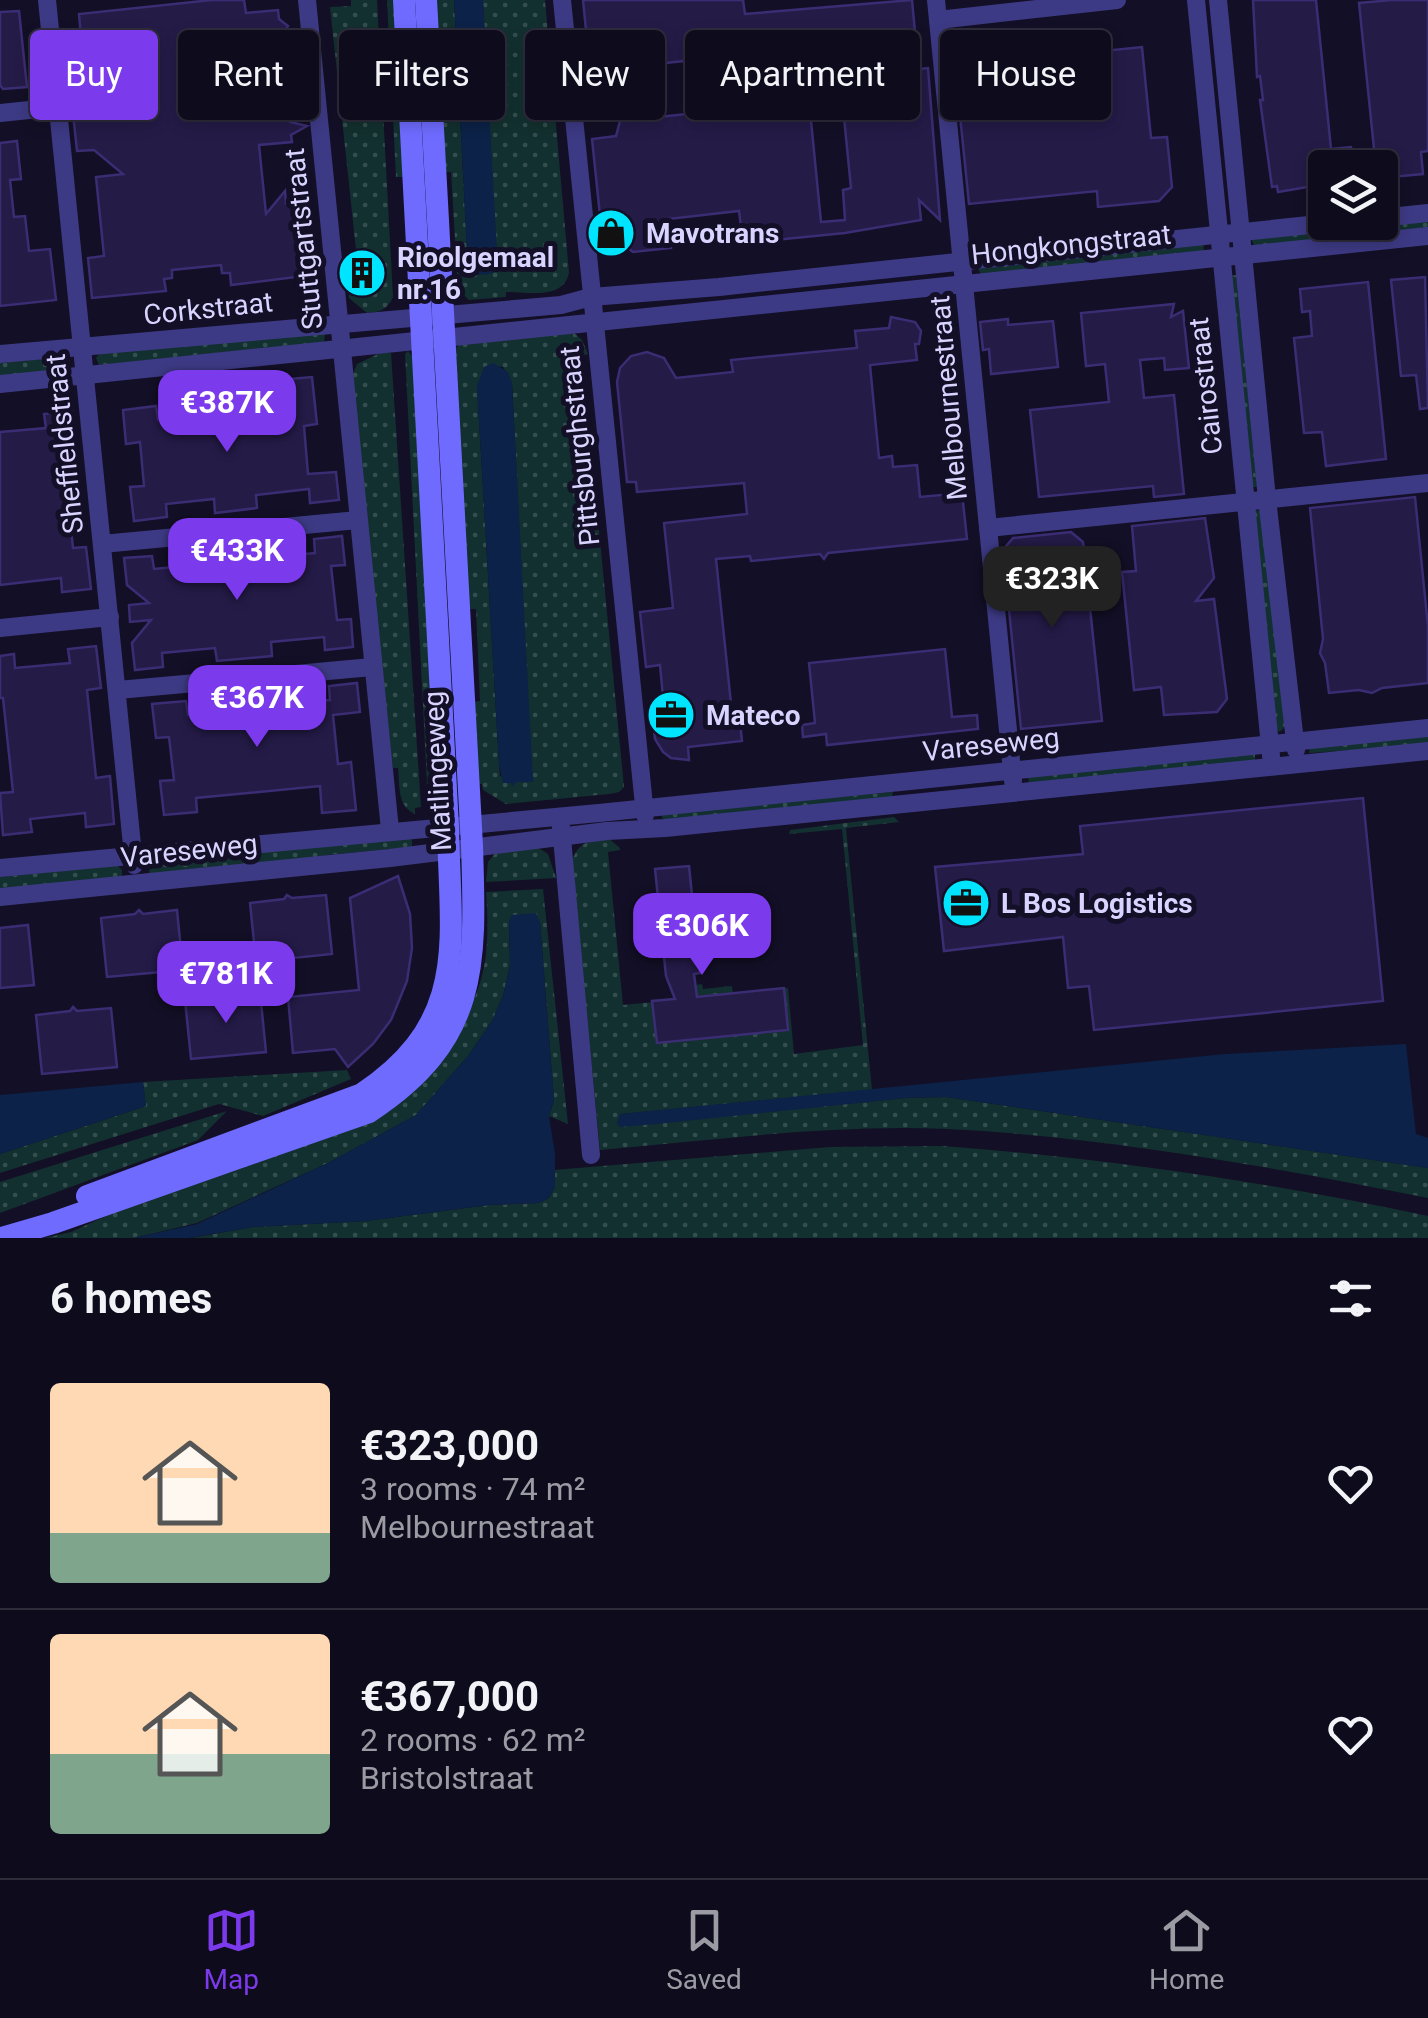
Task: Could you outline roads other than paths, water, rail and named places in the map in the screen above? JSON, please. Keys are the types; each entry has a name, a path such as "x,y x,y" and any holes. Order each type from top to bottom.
{"main road":[{"name":"Matlingeweg","path":"404,0 433,326"},
{"name":"Matlingeweg","path":"2,1238 369,1112 403,1090 435,1055 456,1022 466,993 475,936 460,837 433,326 426,0"},
{"name":"Matlingeweg","path":"0,1229 362,1094 392,1074 420,1044 446,991 460,837"}],"street":[{"name":"Sheffieldstraat","path":"47,0 50,30"},
{"name":"Stuttgartstraat","path":"307,0 390,830"},
{"name":"Pittsburghstraat","path":"562,0 646,828"},
{"name":"Melbournestraat","path":"936,0 1014,792"},
{"path":"938,20 1117,0"},
{"name":"Cairostraat","path":"1196,0 1272,766"},
{"name":"Cairostraat","path":"1218,0 1267,499 1298,764"},
{"path":"0,113 30,110"},
{"name":"Sheffieldstraat","path":"59,120 136,883"},
{"path":"1398,216 1428,213"},
{"name":"Hongkongstraat","path":"433,326 591,297 1308,225"},
{"name":"Hongkongstraat","path":"433,326 594,321 1428,236"},
{"path":"719,287 720,308"},
{"name":"Corkstraat","path":"0,354 340,323 433,326"},
{"name":"Corkstraat","path":"0,384 342,347 433,326"},
{"path":"988,528 1428,483"},
{"path":"102,544 358,520"},
{"path":"0,628 110,617"},
{"path":"118,690 372,667"},
{"name":"Vareseweg","path":"0,897 136,883 460,837 560,816 1428,728"},
{"name":"Vareseweg","path":"0,868 390,830 460,837 562,836 1428,751"},
{"path":"560,816 591,1155"}],"water":[{"path":"454,0 483,0 485,30 456,30"},
{"path":"460,120 490,120 498,270 479,274 468,270"},
{"path":"493,363 508,372 512,383 533,782 516,782 512,787 511,783 503,783 499,765 477,386 484,367"},
{"path":"536,913 540,922 554,1100 549,1116 555,1187 549,1198 539,1203 489,1205 366,1221 253,1227 189,1238 134,1238 197,1224 330,1162 416,1115 468,1056 492,1021 510,965 512,915"},
{"path":"1406,1044 1416,1134 1428,1138 1428,1168 946,1097 620,1127 617,1123 620,1114 1225,1054"},
{"path":"143,1082 146,1106 0,1154 0,1095"}],"place":[{"name":"Mavotrans","path":"611,233"},
{"name":"Rioolgemaal nr.16","path":"362,273"},
{"name":"Mateco","path":"671,715"},
{"name":"L Bos Logistics","path":"966,903"}]}
